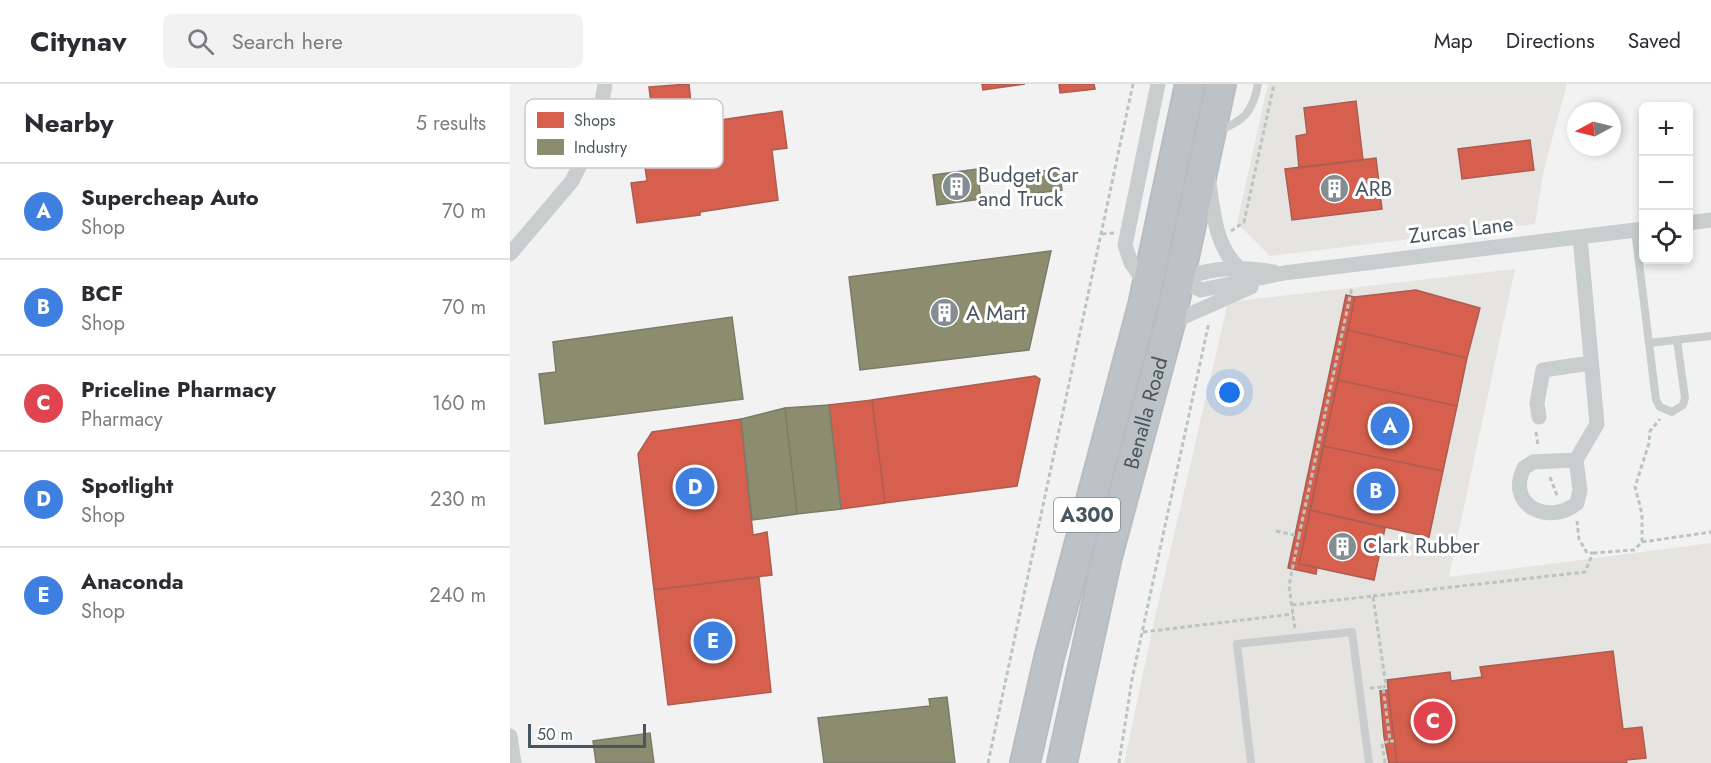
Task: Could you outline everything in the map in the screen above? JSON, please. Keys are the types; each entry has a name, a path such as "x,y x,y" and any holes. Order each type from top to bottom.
{"highway":[{"name":"Benalla Road","path":"1025,763 1049,658 1149,277 1190,84"},
{"name":"Benalla Road","path":"1062,763 1107,557 1170,323 1221,84"},
{"path":"1149,277 1180,279"}],"street":[{"path":"603,99 606,84"},
{"path":"1149,277 1131,263 1125,245 1158,84"},
{"path":"1208,146 1220,238 1227,256 1237,267"},
{"path":"510,254 572,182 579,168"},
{"path":"1693,222 1711,220"},
{"name":"Zurcas Lane","path":"1180,279 1200,290 1284,273 1639,229"},
{"path":"1576,460 1533,462 1524,468 1521,474 1525,503 1535,512 1569,510 1580,498 1576,460 1597,424 1580,237"},
{"name":"Zurcas Lane","path":"1180,279 1206,270 1237,267 1284,273"},
{"name":"Zurcas Lane","path":"1170,323 1284,273"},
{"path":"1539,417 1537,403 1543,370 1591,363"},
{"path":"510,736 514,763"}],"lane":[{"path":"1208,146 1237,124 1250,108 1258,84"},
{"path":"1642,264 1656,400 1664,409 1678,410 1685,398 1677,340"},
{"path":"1649,343 1711,336"},
{"path":"1251,763 1237,644 1353,632 1369,763"}],"path":[{"path":"988,763 1133,84"},
{"path":"1220,238 1244,222 1274,84"},
{"path":"1143,633 1293,615 1289,586 1352,287"},
{"path":"1119,763 1200,355 1210,323 1201,308"},
{"path":"1642,542 1642,514 1635,487 1650,443 1650,431 1657,424 1664,409"},
{"path":"1539,417 1535,438 1542,461 1553,483 1554,494 1577,518 1583,547 1587,553 1634,550 1642,542 1711,532"},
{"path":"1276,531 1299,536"},
{"path":"1373,596 1585,572 1593,553"},
{"path":"1360,689 1383,687 1392,741 1382,742 1385,763"}],"shaded area":[{"path":"1268,84 1567,84 1544,169 1535,224 1270,256 1237,223"},
{"path":"1515,269 1449,577 1711,543 1711,763 1124,763 1155,617 1228,302"}],"building: Shops":[{"path":"689,84 690,99 650,99 649,87"},
{"path":"982,84 1025,84 983,90"},
{"path":"1059,84 1094,84 1095,89 1060,93"},
{"path":"1356,101 1363,160 1299,168 1296,136 1307,134 1304,108"},
{"path":"782,111 787,148 772,150 778,200 700,212 700,215 637,223 631,183 647,181 645,168 723,168 723,120"},
{"path":"1530,140 1534,170 1462,179 1458,149"},
{"name":"ARB","path":"1376,158 1382,209 1292,220 1285,169"},
{"path":"1416,290 1480,308 1467,358 1348,330 1355,297"},
{"path":"1346,295 1355,297 1299,564 1317,567 1316,574 1288,568"},
{"path":"1348,330 1467,358 1457,406 1338,380"},
{"path":"1035,376 1040,379 1017,486 885,503 872,400"},
{"path":"1338,380 1457,406 1443,471 1323,446"},
{"path":"872,400 885,503 841,509 829,405"},
{"path":"741,419 753,535 767,532 772,575 654,590 638,454 652,432"},
{"path":"1323,446 1443,471 1429,537 1310,510"},
{"name":"Clark Rubber","path":"1310,510 1385,528 1374,580 1299,564"},
{"path":"759,577 771,692 668,705 654,590"},
{"path":"1613,651 1623,729 1642,727 1646,758 1626,760 1627,763 1397,763 1387,680 1450,672 1451,681 1482,677 1480,667"},
{"path":"1388,690 1397,763 1389,763 1384,737 1380,691"}],"building: Industry":[{"name":"Budget Car and Truck","path":"977,169 981,199 937,205 933,175"},
{"path":"1059,169 1062,190 1028,194 1025,173"},
{"name":"A Mart","path":"1051,251 1029,350 860,370 849,277"},
{"path":"732,317 743,399 545,424 539,374 556,372 553,342"},
{"path":"829,405 841,509 797,514 785,408"},
{"path":"785,408 797,514 752,520 741,419"},
{"path":"947,697 955,763 824,763 818,718 930,706 929,699"},
{"path":"650,733 654,763 596,763 593,741"}],"place":[{"name":"Budget Car and Truck","path":"957,187"},
{"name":"ARB","path":"1334,189"},
{"name":"A Mart","path":"945,313"},
{"name":"Supercheap Auto","path":"1390,426"},
{"name":"Spotlight","path":"695,487"},
{"name":"BCF","path":"1376,491"},
{"name":"Clark Rubber","path":"1342,546"},
{"name":"Anaconda","path":"713,641"},
{"name":"Priceline Pharmacy","path":"1433,721"}]}
